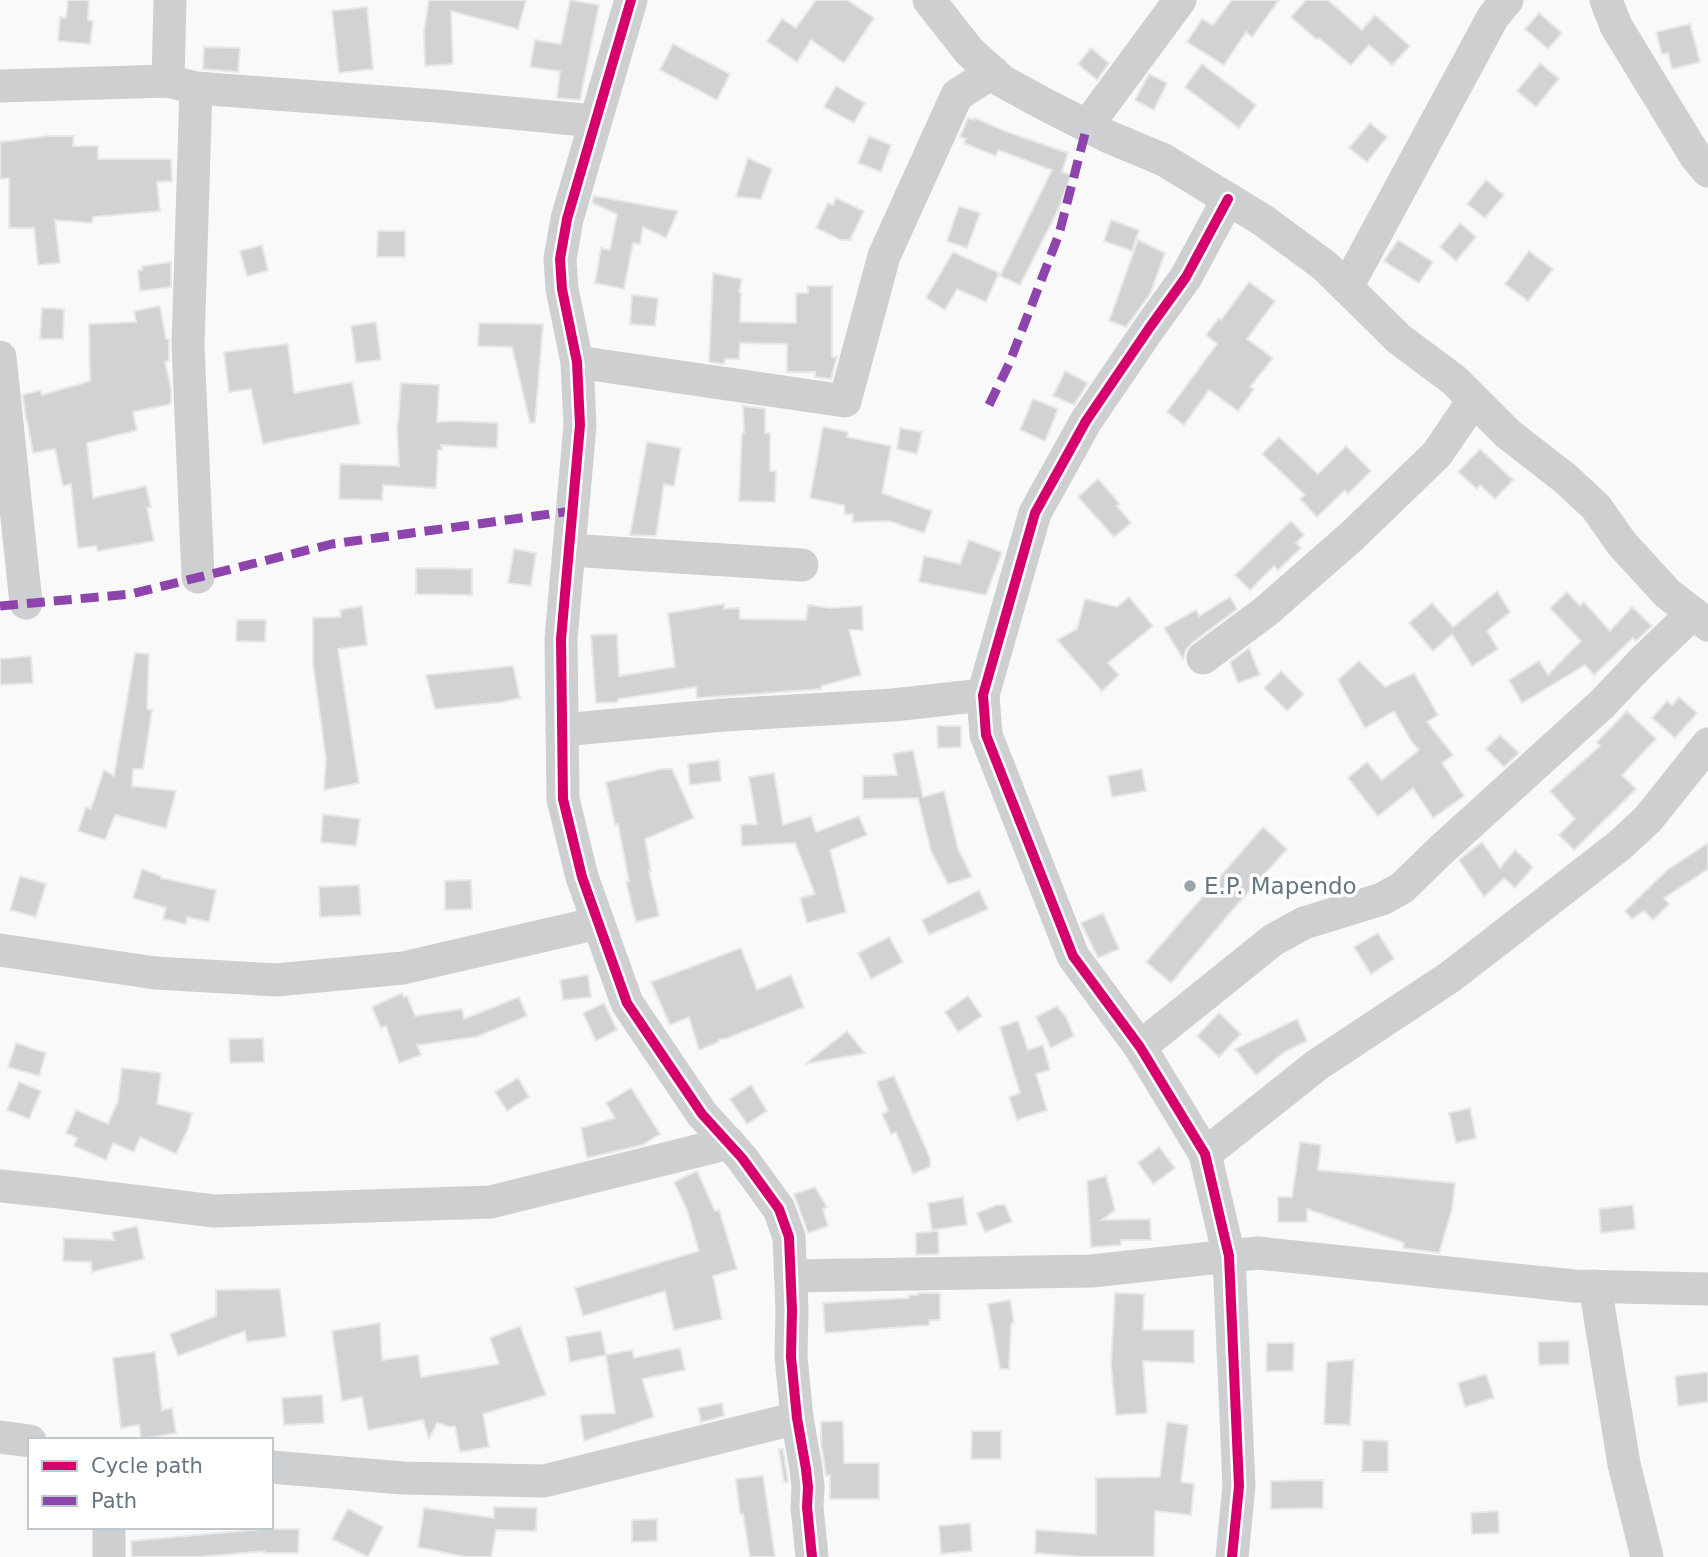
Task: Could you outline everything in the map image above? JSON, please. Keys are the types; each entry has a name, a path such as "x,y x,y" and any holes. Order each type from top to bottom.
{"street":[{"path":"170,0 182,85 188,345 198,577"},
{"path":"631,0 567,219 561,258 562,289 578,362 580,425 561,639 563,799 582,877 627,1003 702,1114 742,1158 779,1209 789,1237 791,1357 808,1487 807,1507 812,1557"},
{"path":"929,0 969,51 1002,80 1046,106 1164,160 1264,221 1325,266 1399,339 1454,380 1508,434 1566,479 1595,507 1622,544 1668,594 1700,619 1641,663 1602,704 1402,888 1382,898 1304,923 1273,940 1140,1047"},
{"path":"1087,126 1180,0"},
{"path":"1347,287 1493,17 1507,0"},
{"path":"1606,0 1616,26 1696,158 1708,171"},
{"path":"578,362 845,401 884,256 957,95 993,72"},
{"path":"0,86 182,85 595,121"},
{"path":"1228,199 1186,277 1086,421 1035,513 983,695 986,735 1073,956 1140,1047 1205,1154 1229,1256 1239,1486 1233,1557"},
{"path":"0,358 26,603"},
{"path":"1203,657 1265,612 1361,527 1437,454 1473,401"},
{"path":"569,550 802,565"},
{"path":"562,730 724,715 892,705 983,695"},
{"path":"1205,1154 1317,1065 1450,978 1620,845 1648,819 1708,744"},
{"path":"0,950 155,973 276,980 403,968 598,923"},
{"path":"0,1186 214,1211 491,1202 729,1143"},
{"path":"791,1276 1091,1270 1258,1253 1574,1286 1708,1289"},
{"path":"1595,1286 1624,1464 1647,1557"},
{"path":"273,1467 403,1478 544,1481 797,1418"},
{"path":"0,1437 28,1441"},
{"path":"108,1557 109,1529"}],"building":[{"path":"68,0 89,0 88,20 93,21 90,44 58,41 60,17 66,18"},
{"path":"429,0 526,0 518,29 451,11 453,64 425,66 424,31"},
{"path":"570,0 599,5 580,100 557,98 560,71 530,67 535,40 561,44"},
{"path":"816,0 847,0 874,18 844,63 811,40 797,62 767,41 782,19 796,28"},
{"path":"1232,0 1279,0 1252,37 1246,32 1224,65 1187,42 1202,19 1213,25"},
{"path":"1306,0 1328,0 1362,30 1375,15 1410,46 1392,65 1369,45 1351,65 1291,17"},
{"path":"367,7 373,69 339,73 332,11"},
{"path":"1539,13 1562,33 1548,49 1525,29"},
{"path":"1690,24 1700,62 1672,69 1668,53 1662,54 1656,32"},
{"path":"673,44 730,74 717,100 660,70"},
{"path":"204,47 240,48 238,72 203,69"},
{"path":"1091,48 1109,63 1097,80 1078,64"},
{"path":"1540,63 1559,79 1536,107 1517,91"},
{"path":"1202,64 1256,105 1239,128 1185,87"},
{"path":"1149,74 1167,83 1154,110 1135,100"},
{"path":"836,86 865,103 854,123 824,107"},
{"path":"968,118 975,118 1068,153 1062,172 1071,175 1057,212 1020,285 1000,276 1052,170 998,150 996,156 964,143 966,139 960,137"},
{"path":"1370,123 1387,137 1367,162 1349,148"},
{"path":"74,136 73,146 98,146 98,159 171,159 172,181 157,182 160,211 93,217 92,223 55,220 60,263 38,265 34,228 9,228 9,178 0,179 0,142"},
{"path":"869,136 891,145 881,172 858,163"},
{"path":"748,158 772,169 761,199 736,197"},
{"path":"1486,180 1504,195 1485,218 1467,204"},
{"path":"594,196 678,211 666,238 643,227 640,244 633,243 624,289 595,283 601,248 610,250 617,214 592,203"},
{"path":"836,198 864,211 850,240 841,240 816,228 828,203 833,205"},
{"path":"959,206 980,213 967,248 947,241"},
{"path":"1111,220 1139,230 1132,251 1104,241"},
{"path":"1460,223 1476,237 1456,261 1440,247"},
{"path":"378,231 405,231 405,257 377,257"},
{"path":"1138,240 1165,253 1150,294 1126,327 1109,321"},
{"path":"1398,240 1433,262 1419,283 1384,261"},
{"path":"262,245 268,271 247,276 240,251"},
{"path":"1529,251 1553,269 1528,301 1505,284"},
{"path":"953,252 999,273 986,302 957,289 945,310 926,298"},
{"path":"171,262 171,287 140,291 138,270 142,270 142,266"},
{"path":"713,273 742,279 739,292 740,322 796,323 796,293 808,293 808,286 832,286 832,357 837,357 831,379 815,377 815,372 787,372 787,344 740,343 739,359 725,359 724,364 709,362"},
{"path":"1249,282 1275,301 1247,339 1273,358 1250,387 1254,389 1238,411 1209,390 1184,425 1167,412 1217,344 1206,335 1219,318 1221,320"},
{"path":"632,295 658,298 655,326 630,324"},
{"path":"160,306 166,339 169,339 169,361 165,362 171,388 171,404 133,412 137,430 87,443 93,498 146,486 151,507 147,508 154,541 98,551 96,546 78,548 71,484 63,486 55,449 33,453 23,395 40,390 42,395 90,381 89,324 136,322 134,311"},
{"path":"42,308 64,309 63,339 40,339"},
{"path":"376,322 381,360 356,363 351,326"},
{"path":"479,323 543,324 535,422 530,423 512,347 478,346"},
{"path":"288,344 294,393 352,382 360,424 263,444 251,389 229,392 224,352"},
{"path":"1065,371 1088,383 1074,405 1053,396"},
{"path":"401,383 439,385 437,422 498,423 497,448 441,445 442,450 438,450 436,488 383,485 382,500 339,499 340,464 399,466 397,424"},
{"path":"1033,399 1058,409 1045,441 1020,430"},
{"path":"743,406 765,409 765,433 770,433 770,471 776,471 775,502 739,501 744,433"},
{"path":"823,427 848,432 847,437 891,446 882,493 932,511 924,533 889,521 853,522 853,514 845,514 844,505 810,498"},
{"path":"900,428 922,432 917,454 897,449"},
{"path":"1279,437 1318,474 1346,446 1371,471 1348,494 1345,490 1317,517 1300,499 1305,495 1262,454"},
{"path":"647,442 681,448 674,486 664,484 656,536 630,535"},
{"path":"1480,449 1513,480 1495,499 1480,485 1477,489 1458,472"},
{"path":"1098,479 1120,504 1117,506 1131,523 1114,537 1078,497"},
{"path":"1291,521 1304,535 1296,543 1301,548 1278,570 1274,566 1250,590 1235,575"},
{"path":"969,540 1002,552 986,595 919,582 924,556 960,564"},
{"path":"514,549 536,553 531,586 508,583"},
{"path":"416,568 472,569 472,595 416,594"},
{"path":"1497,591 1510,612 1487,631 1498,649 1472,666 1452,634 1433,651 1409,623 1432,603 1453,627"},
{"path":"1567,592 1580,606 1584,602 1610,631 1632,607 1652,626 1636,641 1633,638 1594,675 1585,665 1522,703 1509,680 1539,661 1548,675 1581,641 1550,608"},
{"path":"1129,597 1153,626 1108,663 1119,675 1102,691 1057,640 1077,629 1085,599 1117,607"},
{"path":"1230,597 1237,609 1192,643 1183,659 1164,628 1196,610 1199,616"},
{"path":"724,604 724,609 739,608 740,619 806,620 808,605 830,608 862,606 863,630 849,630 861,675 821,686 821,689 697,698 696,687 618,699 618,702 596,703 591,635 617,634 619,676 675,667 668,613"},
{"path":"362,606 367,645 338,649 359,783 324,790 326,759 313,664 313,618 341,617 340,610"},
{"path":"237,620 266,620 265,642 236,641"},
{"path":"1249,648 1260,675 1238,683 1230,662"},
{"path":"135,653 149,654 147,709 152,710 143,769 133,769 132,786 176,791 166,828 115,815 105,840 78,831 86,807 91,809 104,770 114,776"},
{"path":"31,656 33,683 0,685 0,659"},
{"path":"1359,661 1385,687 1414,673 1438,715 1427,722 1453,755 1442,763 1464,796 1433,818 1413,788 1378,816 1348,778 1367,762 1382,780 1419,750 1394,711 1365,728 1338,680"},
{"path":"513,666 520,698 435,709 426,675"},
{"path":"1281,671 1304,694 1287,711 1264,688"},
{"path":"1679,697 1697,713 1675,738 1652,718 1667,701 1672,705"},
{"path":"1627,711 1656,739 1622,775 1636,789 1574,850 1559,835 1575,819 1550,791 1600,746 1597,742"},
{"path":"937,726 961,726 961,747 938,748"},
{"path":"1500,735 1519,753 1504,767 1486,749"},
{"path":"913,750 923,797 944,791 958,849 972,877 948,884 931,851 918,798 863,799 863,776 897,775 893,754"},
{"path":"719,760 721,781 690,785 688,764"},
{"path":"672,769 694,818 645,839 659,916 636,922 626,882 629,881 618,824 615,825 606,782"},
{"path":"1142,769 1146,791 1112,797 1108,776"},
{"path":"774,773 783,825 811,816 816,832 859,816 867,835 830,850 846,912 807,923 800,898 815,894 795,843 742,846 741,825 757,824 749,777"},
{"path":"323,814 360,819 356,846 321,842"},
{"path":"1263,827 1287,849 1171,983 1146,962"},
{"path":"1482,842 1500,868 1515,850 1533,867 1515,888 1504,878 1484,897 1459,860"},
{"path":"1708,843 1708,869 1664,898 1669,904 1653,920 1644,911 1632,919 1625,911 1666,871"},
{"path":"142,869 161,878 216,890 209,922 187,917 186,924 163,919 166,908 133,898"},
{"path":"20,876 46,884 36,917 10,910"},
{"path":"471,880 472,909 445,910 445,881"},
{"path":"359,885 361,915 320,917 319,887"},
{"path":"979,890 988,909 929,935 922,920"},
{"path":"1103,913 1119,949 1098,958 1081,923"},
{"path":"1378,933 1394,959 1371,974 1354,947"},
{"path":"889,937 903,962 871,979 858,953"},
{"path":"741,948 757,990 791,975 804,1007 699,1050 689,1017 670,1025 651,982"},
{"path":"588,975 591,997 563,1000 560,980"},
{"path":"402,993 404,997 407,996 415,1016 462,1009 464,1019 519,997 527,1016 476,1037 417,1045 421,1055 399,1063 386,1026 381,1028 372,1007"},
{"path":"968,996 982,1016 958,1032 945,1012"},
{"path":"604,1003 617,1030 596,1041 583,1013"},
{"path":"1057,1006 1066,1017 1074,1036 1051,1048 1036,1017"},
{"path":"1219,1013 1241,1034 1219,1057 1197,1036"},
{"path":"1297,1019 1307,1041 1286,1051 1256,1075 1235,1049"},
{"path":"1018,1021 1028,1050 1043,1045 1050,1070 1036,1074 1047,1110 1017,1120 1009,1097 1020,1093 1000,1027"},
{"path":"847,1031 865,1053 805,1064"},
{"path":"263,1038 264,1062 230,1063 229,1039"},
{"path":"16,1043 46,1053 39,1076 8,1067"},
{"path":"122,1068 161,1073 157,1104 192,1113 176,1154 140,1137 134,1152 113,1143 106,1160 74,1146 77,1138 66,1133 76,1110 108,1124 118,1101"},
{"path":"894,1076 930,1158 930,1167 913,1174 896,1132 891,1134 882,1114 888,1111 877,1082"},
{"path":"518,1078 529,1097 507,1111 495,1092"},
{"path":"19,1082 41,1091 29,1119 7,1110"},
{"path":"751,1085 767,1111 747,1124 730,1099"},
{"path":"631,1088 660,1134 642,1145 587,1158 581,1128 615,1118 606,1103"},
{"path":"1470,1108 1476,1138 1456,1143 1449,1113"},
{"path":"1300,1142 1321,1145 1318,1170 1455,1183 1452,1209 1439,1253 1403,1248 1404,1243 1307,1209 1307,1222 1278,1222 1278,1197 1292,1197"},
{"path":"1159,1147 1175,1168 1153,1184 1138,1163"},
{"path":"697,1171 715,1211 719,1210 737,1269 713,1276 722,1319 674,1330 665,1291 583,1316 575,1288 699,1251 687,1210 674,1182"},
{"path":"1106,1176 1115,1210 1102,1220 1150,1219 1151,1240 1121,1240 1121,1245 1091,1247 1087,1181"},
{"path":"815,1187 827,1207 823,1209 828,1226 808,1233 794,1194"},
{"path":"963,1197 967,1225 932,1230 928,1203"},
{"path":"997,1205 1005,1205 1012,1222 985,1232 977,1213"},
{"path":"1633,1205 1635,1229 1601,1233 1599,1209"},
{"path":"137,1226 144,1259 92,1272 91,1262 63,1261 64,1238 114,1240 112,1232"},
{"path":"938,1231 939,1254 916,1255 916,1233"},
{"path":"280,1289 286,1337 247,1342 245,1331 178,1356 170,1334 216,1316 216,1290"},
{"path":"940,1293 940,1320 930,1320 929,1325 825,1333 823,1303 909,1298 909,1295"},
{"path":"1115,1293 1144,1294 1143,1330 1194,1330 1194,1363 1143,1361 1147,1413 1116,1415 1111,1365"},
{"path":"1010,1300 1014,1323 1011,1324 1009,1369 1000,1369 988,1304"},
{"path":"380,1323 382,1360 418,1355 421,1377 499,1364 490,1338 520,1326 546,1395 483,1414 489,1447 460,1452 455,1426 437,1423 429,1439 423,1420 368,1430 362,1397 342,1401 332,1331"},
{"path":"601,1331 606,1355 570,1362 566,1337"},
{"path":"1569,1341 1569,1364 1539,1365 1538,1342"},
{"path":"1267,1343 1294,1343 1293,1371 1266,1371"},
{"path":"680,1348 685,1370 642,1379 654,1417 584,1441 580,1415 615,1413 606,1355 632,1350 634,1358"},
{"path":"155,1352 162,1410 172,1408 176,1433 141,1438 139,1425 121,1428 113,1358"},
{"path":"1354,1360 1350,1425 1324,1424 1327,1362"},
{"path":"1708,1372 1708,1402 1678,1406 1675,1376"},
{"path":"1486,1374 1494,1398 1465,1407 1458,1383"},
{"path":"322,1395 324,1423 284,1425 282,1398"},
{"path":"722,1403 724,1416 701,1422 698,1408"},
{"path":"843,1421 844,1463 879,1463 879,1499 830,1499 830,1475 826,1476 821,1422"},
{"path":"1167,1422 1188,1425 1181,1482 1194,1484 1191,1515 1155,1511 1154,1557 1083,1557 1035,1553 1036,1530 1096,1534 1096,1478 1160,1477"},
{"path":"972,1431 1001,1431 1001,1459 971,1459"},
{"path":"1363,1440 1388,1441 1388,1472 1362,1472"},
{"path":"779,1449 783,1449 788,1482 784,1482"},
{"path":"763,1476 775,1557 750,1557 743,1514 740,1514 736,1479"},
{"path":"1323,1480 1323,1508 1271,1509 1271,1481"},
{"path":"494,1507 537,1508 536,1531 496,1530 491,1557 466,1557 418,1547 424,1508 494,1518"},
{"path":"348,1509 383,1527 368,1557 332,1539"},
{"path":"1498,1511 1499,1533 1472,1534 1471,1513"},
{"path":"657,1519 657,1541 632,1542 632,1520"},
{"path":"970,1523 972,1551 941,1554 939,1526"},
{"path":"264,1529 299,1529 298,1553 264,1551 198,1557 132,1557 131,1541"}],"marked path":[{"path":"989,405 1009,364 1059,234 1087,126"},
{"path":"0,606 131,594 332,544 572,511"}],"cycle path":[{"path":"631,0 567,219 560,259 562,289 577,362 580,425 561,639 563,799 582,877 627,1003 702,1114 742,1158 779,1209 789,1237 791,1357 808,1487 807,1507 812,1557"},
{"path":"1228,199 1186,277 1086,421 1035,513 983,695 986,735 1073,956 1140,1047 1205,1154 1229,1256 1239,1486 1232,1557"}],"place":[{"name":"E.P. Mapendo","path":"1190,886"}]}
